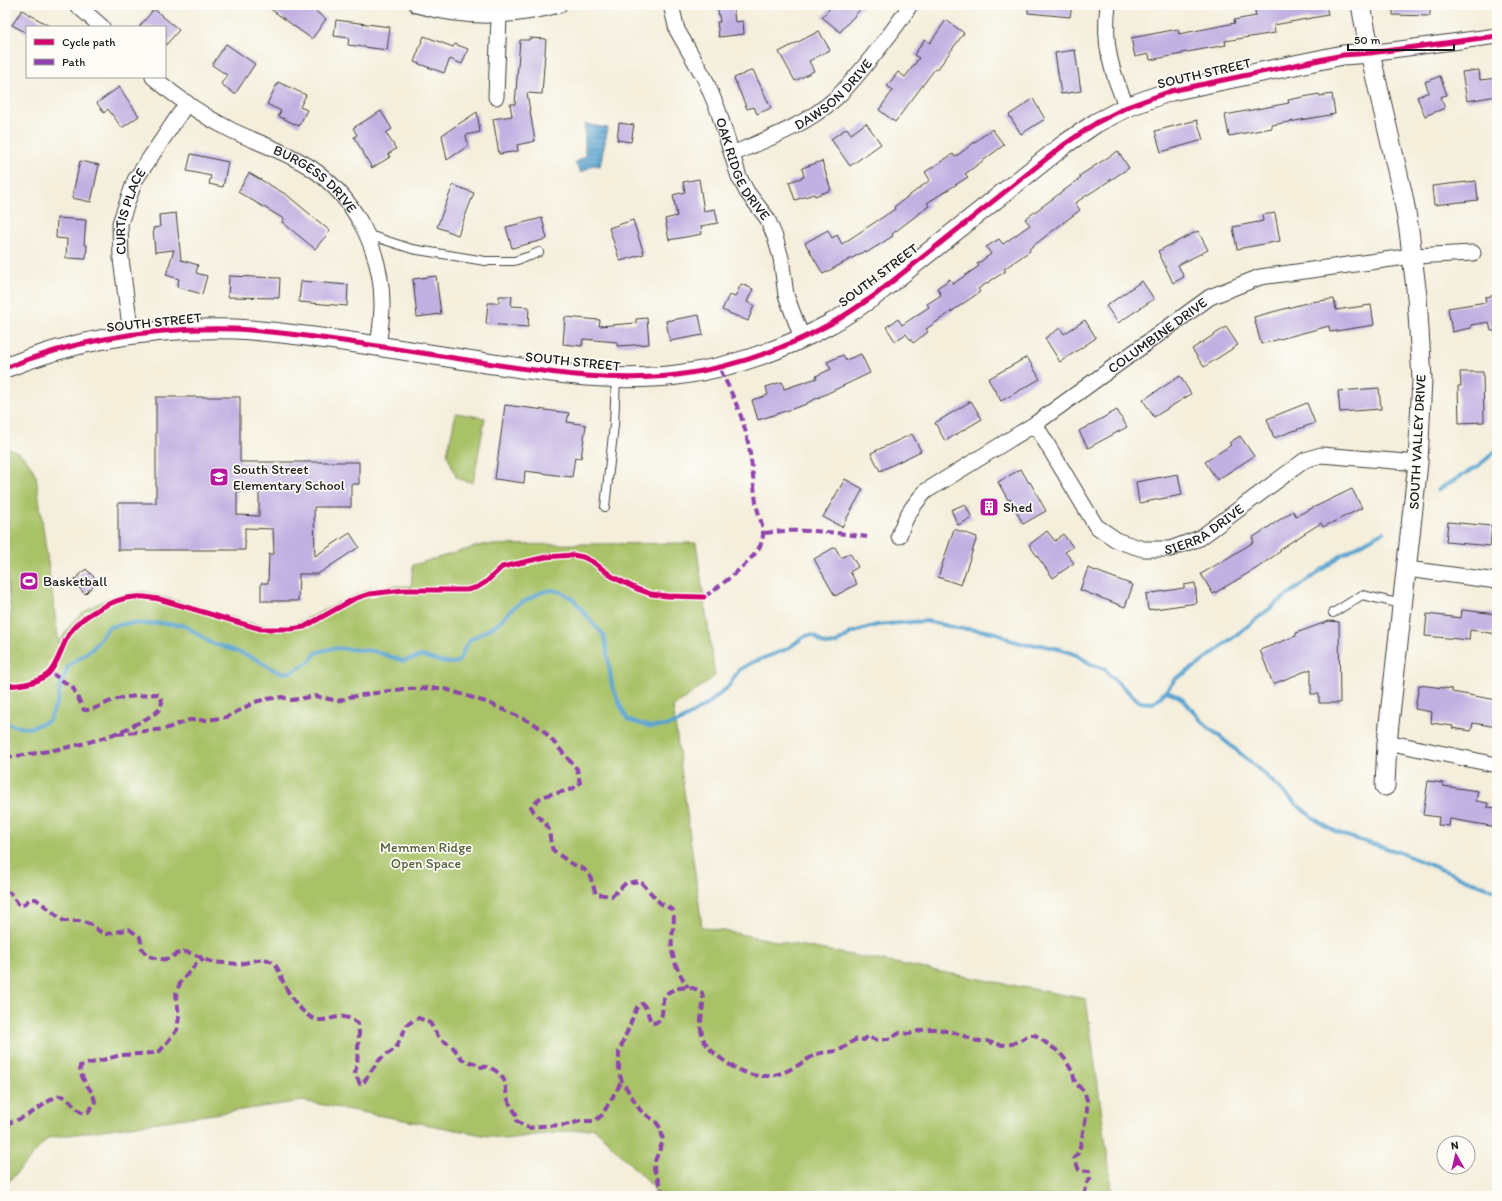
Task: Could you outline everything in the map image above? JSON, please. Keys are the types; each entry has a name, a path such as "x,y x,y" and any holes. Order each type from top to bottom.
{"street":[{"path":"77,5 101,26"},
{"path":"417,5 434,10 464,15 499,16 534,11 559,5"},
{"name":"OAK RIDGE DRIVE","path":"671,5 677,30 710,90 743,185 766,218 775,238 781,258 788,300 802,338"},
{"name":"DAWSON DRIVE","path":"732,154 790,128 835,99 873,55 896,26 910,5"},
{"path":"1108,5 1105,25 1109,60 1117,86 1126,107"},
{"name":"SOUTH VALLEY DRIVE","path":"1361,5 1370,53 1403,196 1413,256 1422,379 1418,463 1387,742 1384,786"},
{"path":"496,97 499,16"},
{"path":"1370,53 1497,36"},
{"name":"SOUTH STREET","path":"5,368 81,344 131,334 184,329 236,329 290,334 560,374 616,378 677,375 719,367 753,358 829,325 875,295 1065,144 1096,123 1126,107 1189,87 1343,55 1370,53"},
{"name":"BURGESS DRIVE","path":"154,78 187,103 228,129 294,158 318,172 349,205 366,234 374,253 380,285 382,310 378,347"},
{"name":"CURTIS PLACE","path":"131,334 121,259 120,223 135,180 187,103"},
{"name":"COLUMBINE DRIVE","path":"899,536 904,521 912,507 926,491 1035,424 1210,297 1260,277 1413,256 1473,253"},
{"name":"SIERRA DRIVE","path":"1035,424 1096,526 1118,542 1143,549 1170,549 1200,538 1305,460 1321,455 1418,463"},
{"path":"1407,569 1497,581"},
{"path":"1387,742 1497,765"}],"lane":[{"path":"366,234 412,249 485,261 514,261 539,252"},
{"path":"605,507 614,424 616,378"},
{"path":"1333,613 1362,595 1403,605"}],"green space":[{"path":"456,413 485,418 473,483 457,478 447,454"},
{"name":"Memmen Ridge Open Space","path":"5,447 16,451 24,457 31,465 36,476 59,644 72,623 86,610 106,600 126,594 145,592 261,626 278,627 294,625 367,590 396,586 411,586 413,565 482,545 696,543 715,676 673,707 702,927 1086,999 1113,1196 655,1196 654,1188 594,1128 504,1139 303,1101 48,1138 5,1186 5,629 10,620 11,612 5,563"}],"water":[{"path":"585,124 608,128 600,166 593,165 581,173 575,163 585,156"}],"building":[{"path":"265,5 307,5 326,19 312,39"},
{"path":"717,5 733,5 735,22 743,21 744,34 719,37 717,22 720,22"},
{"path":"833,5 864,5 840,32 822,17"},
{"path":"1028,5 1072,5 1070,17 1028,13"},
{"path":"1254,5 1326,5 1328,15 1274,25 1275,33 1225,41 1226,45 1150,60 1149,54 1135,57 1131,38 1178,29 1179,34 1235,23 1234,20 1256,16"},
{"path":"1393,5 1430,5 1430,16 1393,15"},
{"path":"154,9 179,30 166,45 166,26 140,26"},
{"path":"22,10 49,26 26,26 26,32 12,25"},
{"path":"336,20 390,27 387,50 348,45 349,38 334,36"},
{"path":"946,20 964,33 937,70 935,69 895,122 879,110 893,90 887,86 898,72 905,77 919,58 914,55 925,39 930,43"},
{"path":"819,31 830,50 809,61 814,71 795,81 779,52"},
{"path":"424,36 453,47 455,44 468,49 462,64 450,59 444,73 414,62"},
{"path":"529,38 546,39 542,94 527,93 535,141 517,145 518,151 499,154 493,119 512,116 510,104 515,104 520,40 529,40"},
{"path":"226,44 255,64 235,94 221,84 227,75 212,65"},
{"path":"1075,50 1081,91 1061,94 1055,53"},
{"path":"753,70 771,108 757,114 754,107 747,109 734,78"},
{"path":"1479,70 1480,80 1497,78 1497,96 1467,101 1462,72"},
{"path":"1440,76 1447,95 1440,97 1445,108 1425,116 1417,97 1429,92 1425,82"},
{"path":"278,82 306,95 300,107 307,110 299,126 278,116 281,111 267,104"},
{"path":"119,87 139,116 122,128 108,109 104,113 97,103"},
{"path":"1319,94 1320,96 1332,94 1335,114 1272,125 1272,128 1229,136 1225,115 1289,103 1288,100"},
{"path":"1033,99 1045,119 1021,134 1009,115"},
{"path":"381,111 392,129 386,133 396,149 388,154 390,157 372,168 354,137 357,135 353,128"},
{"path":"477,112 480,132 466,135 468,146 447,160 442,135"},
{"path":"1197,120 1203,140 1161,152 1155,131"},
{"path":"619,123 634,125 631,142 617,140"},
{"path":"866,123 881,144 850,166 831,139 847,128 851,134"},
{"path":"992,129 1004,145 965,174 968,177 927,203 929,206 892,234 893,236 866,253 865,251 823,274 805,243 828,230 832,238 837,235 842,244 895,209 894,207 930,180 925,172 953,154 955,157"},
{"path":"1118,151 1129,168 1075,203 1080,210 1029,249 1030,251 1004,269 1006,271 978,289 980,292 926,329 928,332 913,343 906,334 895,341 886,327 898,319 902,325 929,307 927,304 941,295 937,288 950,279 953,284 979,266 977,264 991,254 986,247 999,239 1003,244 1030,225 1025,219 1081,178 1079,176"},
{"path":"191,154 228,162 223,187 209,184 211,176 187,171"},
{"path":"80,161 99,165 91,202 72,198"},
{"path":"822,161 831,190 815,196 814,194 795,200 789,182 804,177 802,168"},
{"path":"249,173 287,195 330,231 315,249 282,222 284,219 238,192"},
{"path":"699,179 704,211 715,209 718,223 701,226 702,234 669,240 665,219 677,216 673,195 685,192 683,182"},
{"path":"1476,181 1478,200 1434,205 1432,186"},
{"path":"453,185 474,193 458,235 437,227"},
{"path":"176,213 181,260 198,265 196,273 207,276 202,294 177,287 179,279 166,275 174,250 155,252 153,228 160,227 159,215"},
{"path":"1275,213 1280,241 1237,249 1233,227 1263,221 1262,215"},
{"path":"57,218 86,220 84,245 87,245 86,259 66,258 67,239 56,238"},
{"path":"542,218 547,239 512,248 506,227"},
{"path":"633,220 644,254 620,261 609,228"},
{"path":"1198,231 1208,250 1178,265 1184,277 1173,283 1158,251"},
{"path":"229,276 280,278 279,298 228,297"},
{"path":"436,276 441,314 417,317 413,279"},
{"path":"301,281 348,285 347,306 299,302"},
{"path":"1142,281 1154,299 1118,323 1106,306"},
{"path":"741,284 753,289 747,302 754,305 748,321 722,310 729,295 735,297"},
{"path":"1497,295 1497,331 1491,331 1489,322 1471,325 1471,328 1452,332 1448,308 1486,302 1485,297"},
{"path":"499,296 512,296 511,306 529,307 528,327 486,324 488,303 499,303"},
{"path":"1334,299 1336,310 1371,305 1374,325 1330,332 1329,326 1261,344 1254,317 1310,302"},
{"path":"699,315 703,335 670,341 666,321"},
{"path":"565,317 600,320 599,326 636,323 636,319 647,318 649,344 617,346 617,342 583,339 582,346 563,344"},
{"path":"1085,320 1096,338 1060,362 1045,338 1060,328 1064,334"},
{"path":"1226,327 1238,345 1204,367 1192,349"},
{"path":"861,354 870,373 807,404 758,420 752,400 768,395 766,387 782,382 784,389 817,378 816,376 831,369 827,362 843,355 846,360"},
{"path":"1027,357 1040,379 1001,401 988,379"},
{"path":"1460,372 1483,372 1484,422 1459,423 1458,386 1461,386"},
{"path":"1180,376 1191,394 1154,417 1143,400"},
{"path":"1379,388 1381,409 1340,412 1338,391"},
{"path":"156,397 240,397 240,462 359,462 359,484 351,484 351,507 314,507 315,556 350,533 359,547 318,574 299,574 298,601 261,601 261,583 268,583 269,554 274,554 273,529 245,528 245,550 118,550 118,503 156,503","holes":["237,491 259,491 259,516 237,515"]},
{"path":"971,401 982,419 945,441 935,423"},
{"path":"1307,403 1315,423 1274,438 1267,419"},
{"path":"505,405 569,413 567,422 586,425 581,458 575,457 572,477 525,471 524,483 495,479"},
{"path":"1117,410 1127,427 1088,448 1079,431"},
{"path":"912,434 921,451 880,471 871,453"},
{"path":"1240,436 1254,456 1217,480 1205,462 1231,445 1229,443"},
{"path":"1021,469 1046,511 1023,524 1010,499 1008,500 998,482"},
{"path":"1178,474 1182,495 1139,503 1136,482"},
{"path":"845,479 863,489 842,527 823,517"},
{"path":"1352,489 1362,508 1323,527 1321,523 1280,549 1281,551 1257,568 1213,594 1201,574 1254,542 1252,538 1293,511 1296,516"},
{"path":"965,504 972,518 958,525 951,510"},
{"path":"1448,522 1492,526 1490,546 1446,542"},
{"path":"954,529 977,537 961,585 938,577"},
{"path":"1047,531 1055,541 1063,534 1073,547 1065,552 1074,563 1053,578 1029,545"},
{"path":"835,547 841,558 850,553 858,567 850,572 857,584 835,596 814,559"},
{"path":"1088,568 1133,585 1125,607 1080,590"},
{"path":"86,569 98,581 85,594 73,581"},
{"path":"1195,583 1197,603 1148,610 1146,594 1184,588 1184,585"},
{"path":"1462,610 1497,614 1497,634 1470,630 1469,640 1425,636 1427,614 1461,618"},
{"path":"1329,621 1339,622 1340,703 1319,703 1319,694 1311,694 1311,669 1273,684 1260,650 1296,636 1296,633"},
{"path":"1419,685 1452,689 1452,692 1497,700 1497,727 1473,723 1471,731 1452,728 1453,726 1431,723 1432,712 1415,709"},
{"path":"1428,781 1443,783 1443,786 1478,791 1476,801 1488,803 1487,807 1497,808 1497,827 1450,819 1449,826 1438,825 1439,817 1423,815"}],"waterway":[{"path":"1437,490 1477,467 1497,450"},
{"path":"1166,691 1175,679 1198,665 1277,603 1343,554 1383,532"},
{"path":"5,722 18,727 29,728 49,721 58,700 60,688 68,666 92,649 109,627 129,623 181,625 187,627 211,643 256,659 276,671 284,673 299,668 310,661 316,653 334,648 374,651 403,661 422,656 441,662 452,663 458,662 470,640 498,624 514,607 542,592 553,590 561,592 573,599 603,634 612,686 622,709 628,720 651,727 665,726 679,722 709,703 728,687 739,670 751,663 787,649 805,636 815,636 822,643 829,645 837,643 851,633 877,625 926,621 957,628 997,633 1010,640 1028,645 1041,645 1077,655 1090,664 1105,669 1109,675 1140,702 1152,703 1166,691 1173,694 1184,700 1204,723 1255,766 1300,807 1324,825 1341,834 1398,852 1497,891"}],"marked path":[{"path":"704,597 743,567 760,546 763,535 762,524 757,508 745,429 735,402 719,367"},
{"path":"765,533 816,531 867,537"},
{"path":"5,758 75,746 109,736 150,717 162,705 160,695 155,694 110,701 95,708 84,710 73,688 50,672"},
{"path":"117,734 165,729 189,720 208,720 227,717 255,702 282,697 292,700 315,696 338,701 349,697 403,689 442,688 489,703 533,723 543,730 577,769 580,783 576,787 567,791 542,797 538,799 531,807 546,824 549,830 553,850 570,863 584,869 590,876 596,894 612,896 626,883 640,881 660,903 673,910 674,920 672,952 678,970 688,987"},
{"path":"5,891 10,893 19,905 23,905 30,899 36,899 64,921 79,921 90,924 102,933 107,934 129,929 140,937 142,948 147,955 156,958 167,959 184,952 216,962 241,964 262,959 270,961 277,968 292,998 300,1008 312,1018 324,1020 345,1017 358,1024 359,1033 355,1073 360,1084 364,1082 379,1060 396,1048 407,1025 419,1018 430,1023 440,1039 451,1045 463,1060 474,1063 479,1067 486,1067 496,1071 505,1082 507,1097 510,1105 516,1113 517,1121 530,1128 565,1125 581,1121 595,1121 602,1115 622,1081"},
{"path":"5,1124 38,1109 56,1096 65,1097 80,1111 84,1113 88,1112 95,1103 94,1098 82,1077 80,1066 121,1055 153,1053 160,1051 177,1030 179,1016 176,993 180,983 196,964 204,959"},
{"path":"664,1196 654,1169 655,1161 663,1141 661,1129 656,1122 640,1110 622,1081 619,1073 619,1052 637,1007 640,1004 645,1006 652,1023 656,1022 660,1020 663,1001 666,994 676,989 688,987 702,993 703,1003 701,1031 704,1041 717,1055 731,1066 756,1075 764,1076 782,1073 818,1054 839,1050 857,1039 864,1040 868,1036 875,1040 888,1039 900,1033 909,1034 925,1029 939,1029 953,1032 977,1041 987,1041 1003,1045 1012,1044 1030,1035 1035,1035 1059,1052 1065,1059 1073,1073 1075,1083 1084,1091 1087,1100 1087,1112 1080,1147 1074,1158 1079,1170 1089,1171 1090,1179 1087,1183 1084,1196"}],"cycle path":[{"path":"5,368 60,349 89,342 147,333 205,329 267,331 529,369 602,377 652,377 677,375 717,368 775,350 794,342 847,314 875,295 1065,144 1096,123 1127,107 1171,91 1343,55 1370,53 1497,36"},
{"path":"5,686 28,683 38,680 48,674 57,661 68,636 80,622 97,610 127,598 144,597 159,599 261,629 291,629 304,627 354,599 369,594 404,590 467,590 478,587 486,582 502,567 546,557 573,555 583,557 593,562 613,577 651,594 704,597"}],"place":[{"name":"South Street Elementary School","path":"219,477"},
{"name":"Shed","path":"989,507"},
{"name":"Basketball","path":"29,581"}]}
